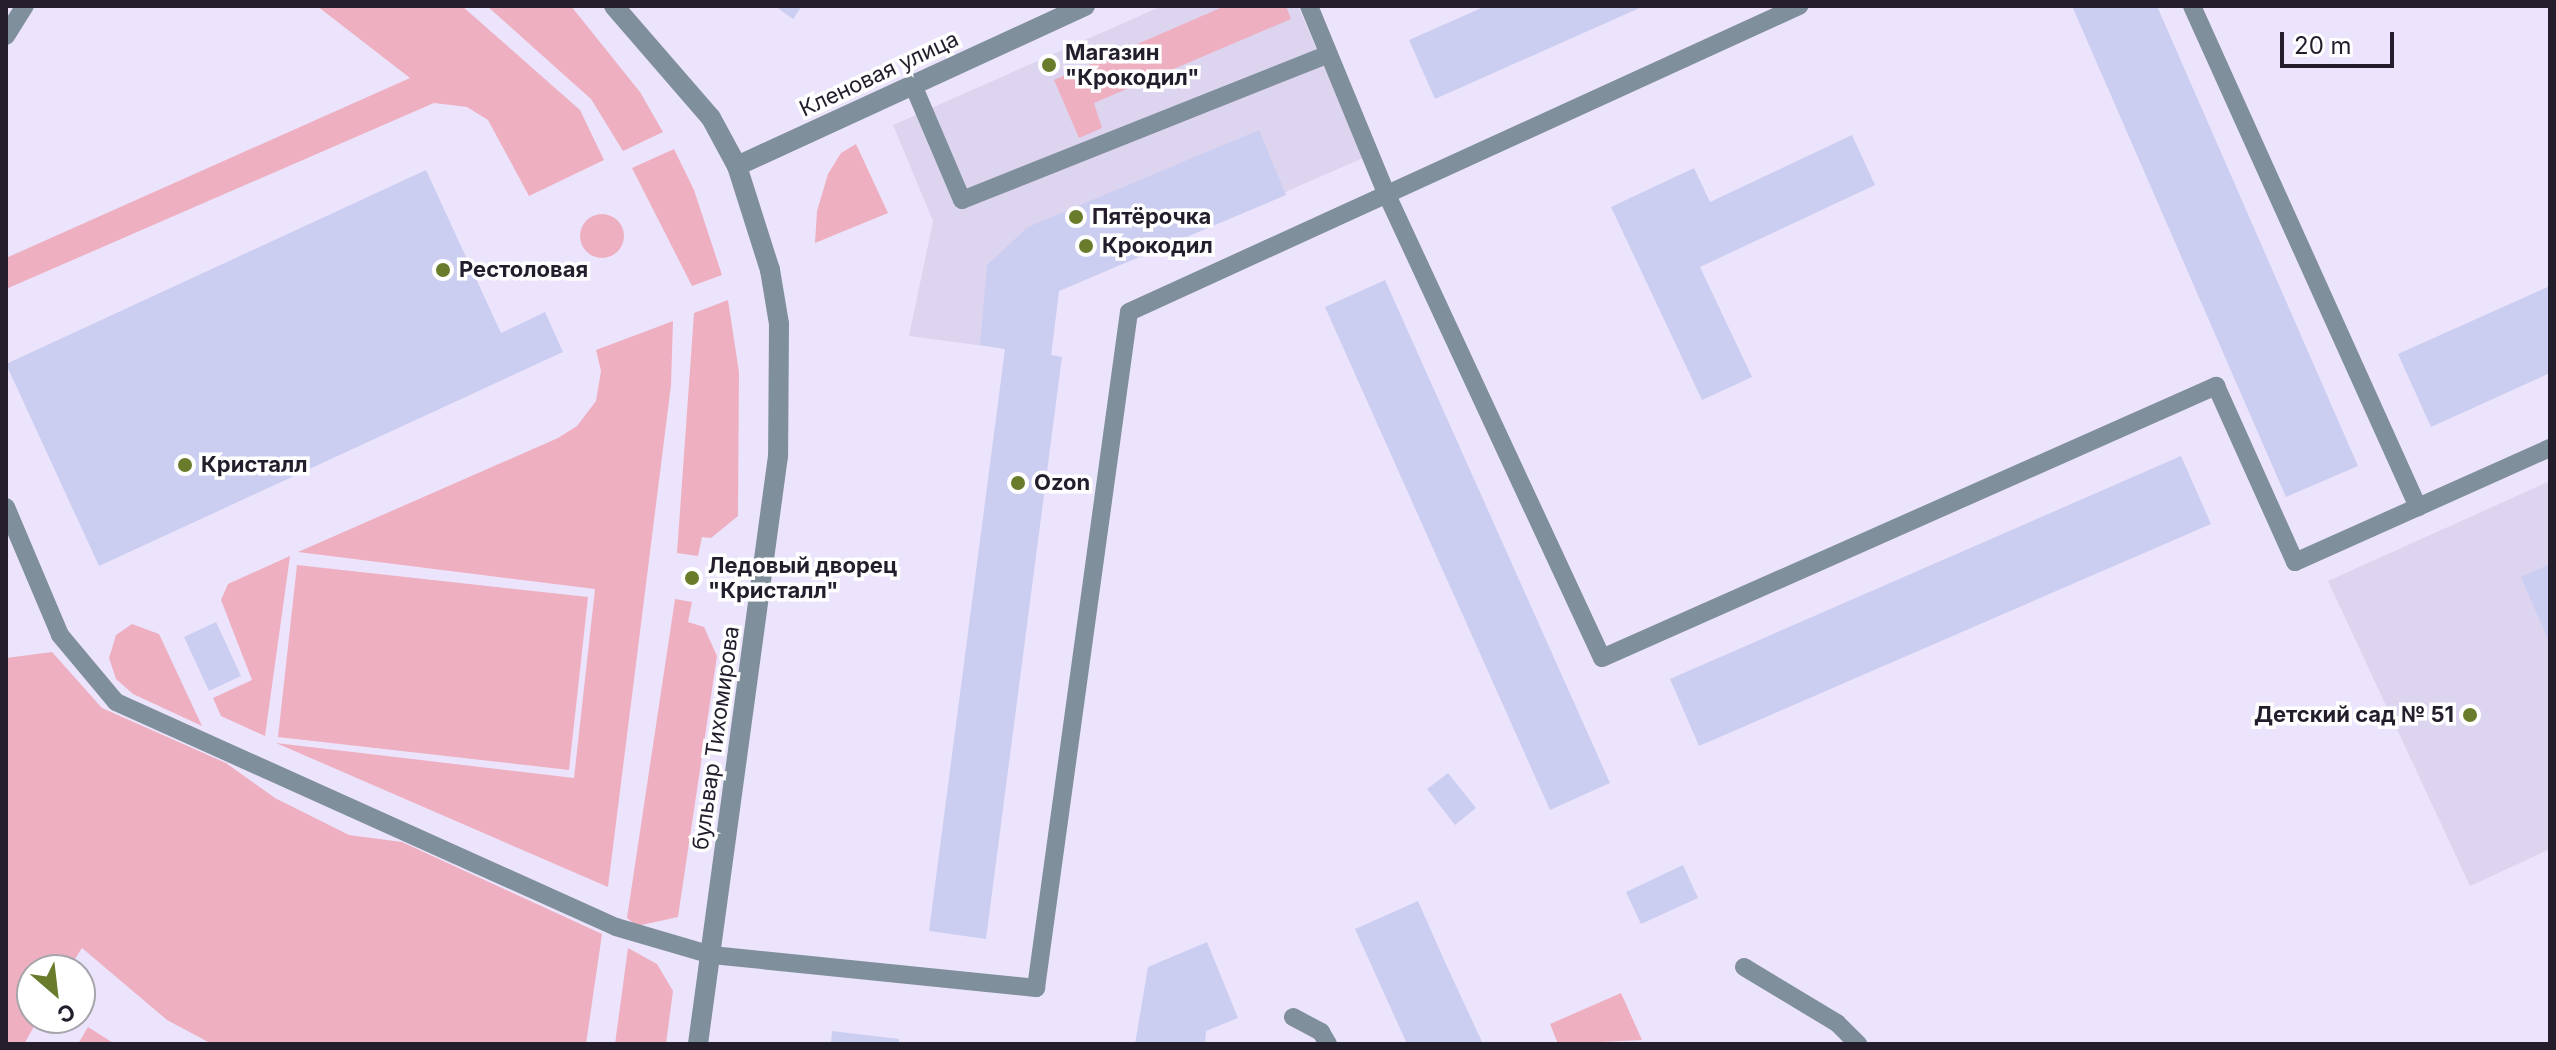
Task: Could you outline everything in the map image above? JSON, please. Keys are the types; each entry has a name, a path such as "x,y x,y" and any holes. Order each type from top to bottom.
{"street":[{"name":"бульвар Тихомирова","path":"614,6 711,118 737,166 770,270 782,372 778,456 698,1044"},
{"name":"Кленовая улица","path":"737,166 1085,6"}],"lane":[{"path":"6,36 25,6"},
{"path":"1309,6 1387,195 1602,658 2216,386 2295,562 2550,448"},
{"path":"6,507 60,635 116,702 616,927 712,955 1036,988 1129,312 1799,6"},
{"path":"2192,6 2418,507"},
{"path":"913,85 962,200 1328,54"},
{"path":"1744,967 1837,1023 1858,1044"},
{"path":"1293,1017 1321,1032 1328,1044"}],"shaded area":[{"path":"317,6 462,6 580,110 604,160 529,196 488,120 467,107 434,103 6,289 6,258 410,78"},
{"path":"487,6 571,6 640,92 663,132 623,151 591,99"},
{"path":"1162,6 1298,6 1363,158 1059,291 1051,355 909,336 933,221 893,125"},
{"path":"1225,6 1286,6 1291,19 1094,103 1102,128 1079,138 1054,80"},
{"path":"856,144 888,213 815,243 817,211 828,174 841,153"},
{"path":"674,149 694,190 722,275 692,286 632,168"},
{"path":"602,214 617,221 624,236 617,251 602,258 587,251 580,236 587,221"},
{"path":"728,300 739,372 738,516 711,538 702,537 698,556 677,553 694,313"},
{"path":"673,321 671,385 608,887 276,743 574,778 595,589 298,552 558,438 577,426 596,401 601,371 596,350"},
{"name":"Детский сад № 51","path":"2550,481 2550,849 2470,886 2328,581"},
{"path":"290,556 265,736 221,716 213,698 252,680 221,600 228,584"},
{"path":"297,565 588,597 569,770 278,737"},
{"path":"675,599 692,602 688,622 704,627 717,656 678,917 637,926 627,918"},
{"path":"132,624 159,634 202,726 133,694 116,679 109,658 116,635"},
{"path":"52,652 102,708 226,763 275,798 349,835 402,842 602,934 586,1044 212,1044 167,1020 96,960 96,954 89,954 82,948 78,954 16,954 16,1034 30,1034 24,1044 6,1044 6,658"},
{"path":"628,948 657,964 673,991 666,1044 615,1044"},
{"path":"1621,993 1642,1040 1558,1044 1550,1024"},
{"path":"96,1032 115,1044 78,1044 84,1034"}],"building":[{"path":"775,6 798,6 801,7 793,19"},
{"path":"1486,6 1644,6 1435,99 1409,40"},
{"path":"2072,6 2157,6 2358,466 2286,497"},
{"path":"1259,130 1286,195 1059,291 1051,355 1062,357 986,939 929,931 1005,349 980,345 987,265 1028,227"},
{"path":"1852,135 1875,185 1700,267 1752,377 1702,400 1611,207 1694,168 1710,202"},
{"name":"Кристалл","path":"426,170 501,333 545,312 563,352 99,566 6,364"},
{"path":"1385,280 1610,783 1550,810 1325,307"},
{"path":"2550,286 2550,373 2431,427 2398,354"},
{"path":"2181,456 2211,524 1699,746 1670,679"},
{"path":"2550,564 2550,644 2521,577"},
{"path":"216,622 241,676 209,691 184,637"},
{"path":"1448,773 1476,808 1455,825 1427,789"},
{"path":"1683,865 1698,898 1641,924 1626,892"},
{"path":"1418,901 1483,1044 1407,1044 1355,929"},
{"path":"1207,942 1238,1018 1206,1031 1205,1044 1135,1044 1148,967"},
{"path":"832,1031 899,1039 899,1044 831,1044"}],"place":[{"name":"Магазин \"Крокодил\"","path":"1049,65"},
{"name":"Пятёрочка","path":"1076,217"},
{"name":"Крокодил","path":"1086,246"},
{"name":"Рестоловая","path":"443,270"},
{"name":"Кристалл","path":"185,465"},
{"name":"Ozon","path":"1018,483"},
{"name":"Ледовый дворец \"Кристалл\"","path":"692,578"},
{"name":"Детский сад № 51","path":"2470,715"}]}
